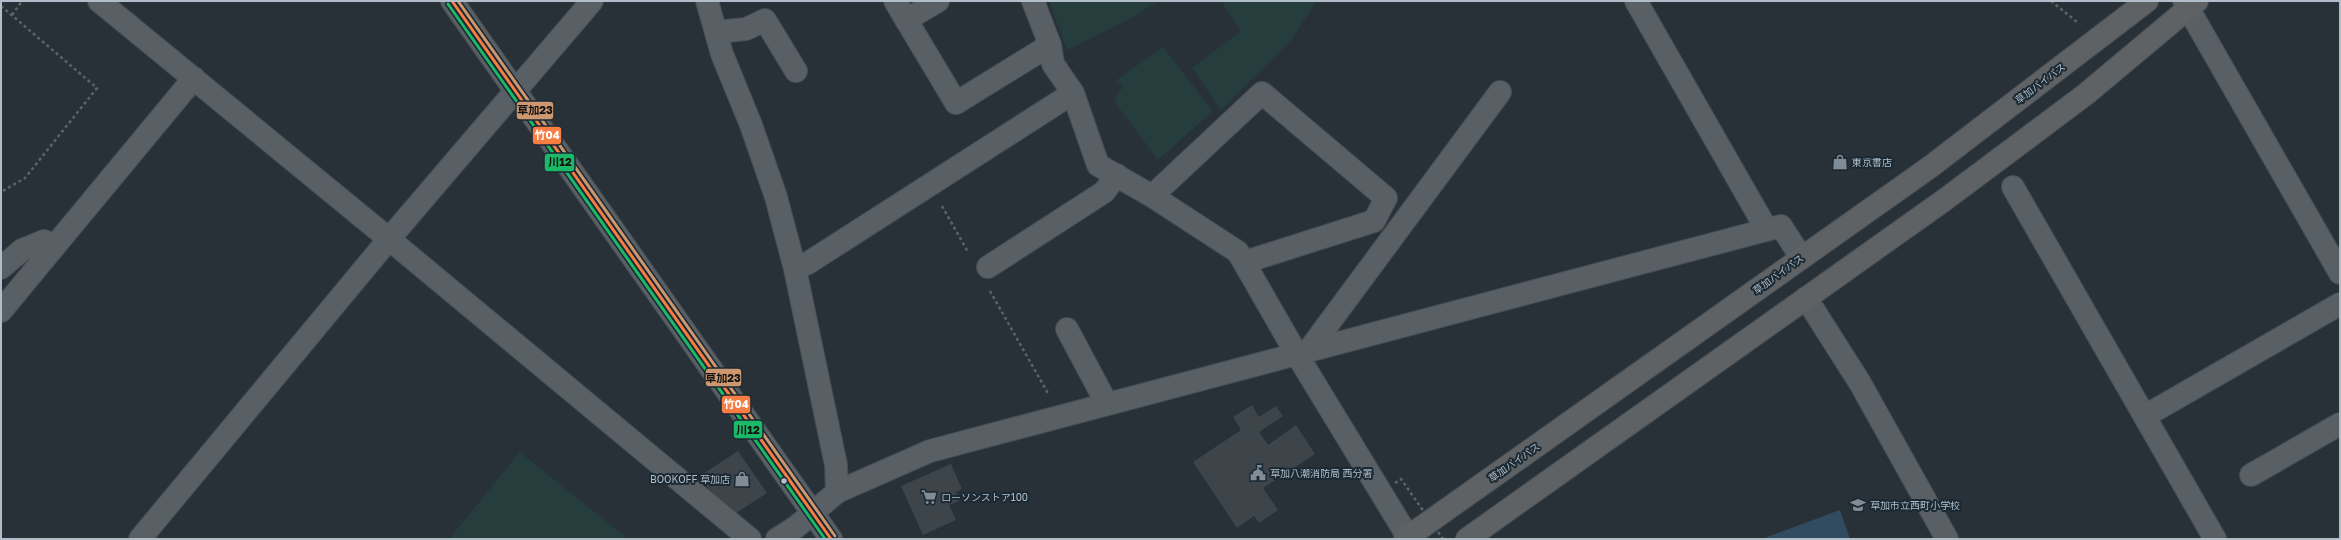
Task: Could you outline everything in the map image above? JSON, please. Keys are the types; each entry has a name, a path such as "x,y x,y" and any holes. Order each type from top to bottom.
{"highway":[{"name":"草加バイパス","path":"1406,538 1930,167 2147,1"},
{"path":"1467,539 1943,201 2086,94 2190,4"}],"street":[{"path":"98,1 194,78 750,539"},
{"path":"452,1 831,539"},
{"path":"140,539 389,239 592,1"},
{"path":"706,1 776,197 794,269 836,465 837,492"},
{"path":"895,1 956,103 1050,45"},
{"path":"906,20 938,1"},
{"path":"1033,1 1050,45 1054,64 1073,93 1098,164 1152,196 1238,252 1303,351 1406,538"},
{"path":"1636,1 1767,230"},
{"path":"2190,4 2340,273"},
{"path":"716,32 746,30 765,20 796,71"},
{"path":"1,311 194,78"},
{"path":"1303,351 1500,92"},
{"path":"794,269 808,263 931,186 1073,93"},
{"path":"1152,196 1262,93 1386,198 1374,221 1245,262"},
{"path":"981,269 1104,192 1117,175"},
{"path":"2013,187 2215,539"},
{"path":"777,539 796,527 837,492 930,450 1781,226 1801,257"},
{"path":"1,268 22,250 44,240 55,246"},
{"path":"1806,298 1860,383 1947,539"},
{"path":"2145,416 2340,304"},
{"path":"1067,329 1107,404"},
{"path":"2250,475 2340,424"}],"path":[{"path":"12,15 22,1"},
{"path":"2051,1 2077,22"},
{"path":"1,6 97,88 25,178 1,192"},
{"path":"931,186 981,269 1060,416"},
{"path":"1396,483 1401,479 1443,539"}],"green space":[{"path":"1049,1 1159,1 1131,18 1067,50"},
{"path":"1226,1 1317,1 1291,40 1221,110 1192,68 1241,31 1223,4"},
{"path":"1163,47 1213,111 1158,160 1114,101 1123,86 1115,81"},
{"path":"520,452 628,539 449,539"}],"water":[{"path":"1840,510 1850,539 1762,539"}],"building":[{"path":"1252,405 1259,417 1276,406 1283,416 1259,432 1268,445 1296,425 1315,454 1263,488 1278,510 1259,523 1254,516 1237,528 1193,462 1241,430 1233,417"},
{"path":"738,451 767,493 736,513 712,494 700,476"},
{"path":"951,464 962,489 956,492 959,501 949,505 956,520 923,535 901,486"}],"transit line":[{"name":"竹04","path":"452,1 831,539"},
{"name":"草加23","path":"458,1 835,536"},
{"name":"川12","path":"448,4 825,539"}],"place":[{"name":"東京書店","path":"1840,162"},
{"name":"草加八潮消防局 西分署","path":"1258,473"},
{"name":"BOOKOFF 草加店","path":"742,479"},
{"name":"ローソンストア100","path":"929,497"},
{"name":"草加市立西町小学校","path":"1858,505"}]}
